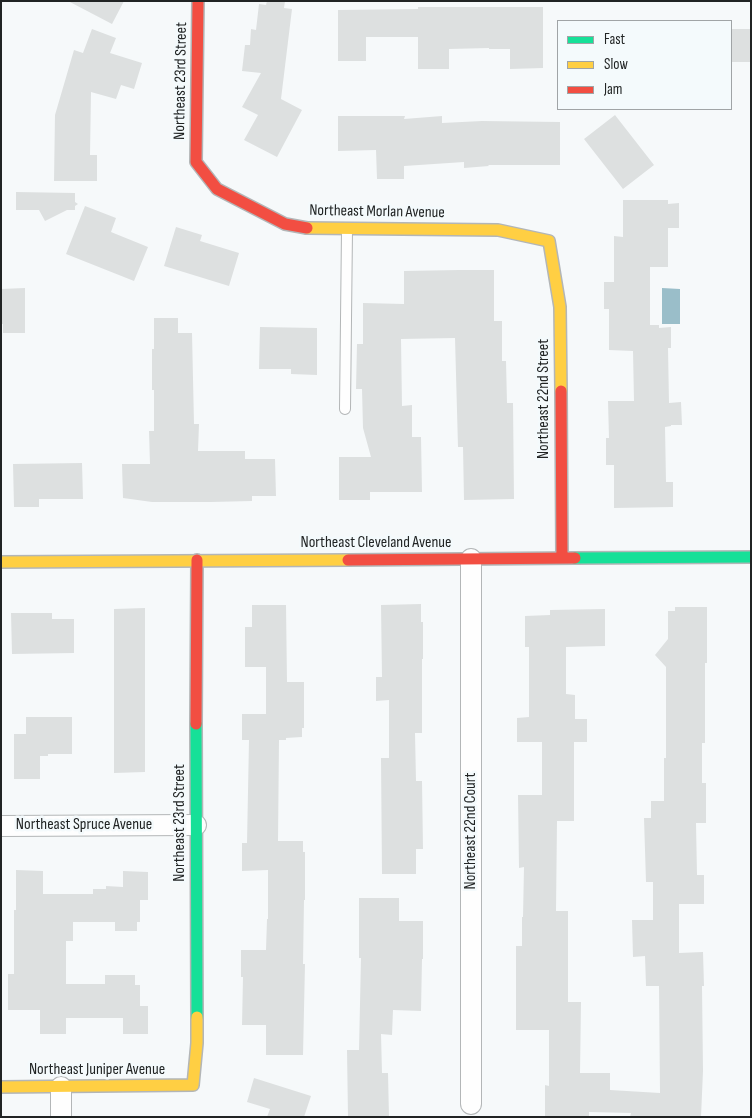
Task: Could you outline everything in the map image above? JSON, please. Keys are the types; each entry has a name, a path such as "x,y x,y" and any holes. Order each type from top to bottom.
{"street":[{"name":"Northeast 23rd Street","path":"196,162 198,1"},
{"name":"Northeast Morlan Avenue","path":"196,162 217,189 285,224 310,228 498,230 549,241"},
{"name":"Northeast 22nd Street","path":"549,241 560,307 562,558"},
{"name":"Northeast Cleveland Avenue","path":"1,562 751,557"},
{"name":"Northeast 22nd Court","path":"471,559 471,1104"},
{"name":"Northeast 23rd Street","path":"193,1085 197,1043 197,560"},
{"name":"Northeast Spruce Avenue","path":"1,826 196,825"},
{"name":"Northeast Juniper Avenue","path":"1,1087 193,1085"},
{"path":"61,1087 61,1117"}],"lane":[{"path":"345,409 347,229"}],"water":[{"path":"662,288 680,289 680,324 662,324"}],"building":[{"path":"68,1 124,1 112,24"},
{"path":"267,1 285,1 284,8 292,9 281,99 302,110 277,157 244,140 258,115 242,107 261,73 242,71 245,45 250,45 251,29 256,30 259,4 266,5"},
{"path":"418,7 543,7 543,68 510,69 510,49 489,48 449,49 449,69 418,69 418,37 366,37 366,61 338,61 338,10 418,9"},
{"path":"92,29 116,38 110,53 142,63 134,89 121,85 116,99 91,92 90,155 97,155 97,181 54,181 55,115 74,50 83,53"},
{"path":"732,29 751,29 751,62 732,62"},
{"path":"615,115 654,165 623,189 584,139"},
{"path":"338,116 405,116 404,119 442,116 442,123 482,121 560,122 560,165 488,165 464,168 464,162 404,166 404,179 377,179 376,150 338,151"},
{"path":"16,192 75,193 75,202 78,204 75,206 75,210 67,210 45,221 39,210 16,210"},
{"path":"623,200 668,200 668,204 679,203 679,228 668,228 668,267 650,267 650,325 659,325 659,328 671,327 671,348 668,348 669,403 681,402 682,425 665,427 666,482 673,482 673,507 614,508 614,465 606,465 606,438 609,438 608,401 634,401 633,351 609,350 609,309 604,309 604,282 614,282 614,236 623,237"},
{"path":"85,206 116,218 111,232 148,247 134,281 66,254"},
{"path":"176,227 202,235 200,241 239,253 229,286 164,266"},
{"path":"494,270 494,321 502,321 502,361 506,361 507,403 513,403 514,499 464,500 463,447 458,447 455,338 401,339 402,406 412,405 412,437 421,437 422,492 370,492 370,500 339,500 339,457 371,457 363,428 362,389 356,389 357,344 363,344 363,303 404,304 404,271"},
{"path":"25,288 25,333 3,333 3,324 1,324 1,289"},
{"path":"154,318 178,318 178,333 192,333 194,424 199,424 198,451 245,451 245,459 275,459 276,496 252,496 252,501 211,502 152,502 123,498 122,464 150,464 149,431 154,431 152,349 154,349"},
{"path":"260,327 317,328 317,375 291,374 291,369 259,369"},
{"path":"82,463 83,499 39,499 39,507 14,507 13,464"},
{"path":"421,604 421,622 423,622 422,733 415,733 416,781 422,781 423,849 416,849 416,874 382,874 381,758 389,758 389,700 376,701 376,677 382,677 381,605"},
{"path":"252,605 286,605 287,682 304,682 304,728 302,728 302,737 279,740 278,841 303,841 303,852 305,852 303,1055 266,1055 266,1025 242,1025 243,977 241,977 241,950 266,950 268,919 268,870 242,871 242,843 247,843 249,740 242,740 242,714 266,714 266,667 245,667 245,627 252,627"},
{"path":"675,607 707,607 705,743 702,743 702,783 706,783 706,823 696,823 697,875 704,875 704,904 679,904 679,953 703,952 701,1117 630,1117 631,1113 589,1112 589,1117 545,1117 545,1085 549,1086 549,1030 516,1030 516,946 522,946 524,867 519,868 518,795 542,795 542,742 517,742 517,718 529,717 529,647 525,647 525,616 550,615 550,610 605,609 605,646 566,647 566,694 575,695 575,719 587,719 587,742 574,742 574,821 557,821 556,911 568,911 568,1002 581,1002 580,1073 610,1073 610,1090 660,1093 659,986 646,986 645,956 633,957 632,920 653,920 653,882 646,882 644,818 651,818 651,801 664,801 664,758 666,758 666,667 655,655 668,639 668,611 675,611"},
{"path":"145,608 145,772 114,773 114,609"},
{"path":"11,613 52,613 52,619 74,619 74,653 12,654"},
{"path":"26,717 72,717 72,754 40,756 40,779 14,779 14,734 26,734"},
{"path":"16,870 43,871 43,894 93,894 93,889 106,889 106,886 123,887 123,871 148,872 148,900 140,900 140,922 137,922 137,931 115,931 115,922 73,922 73,941 66,941 66,984 105,984 105,975 135,975 135,985 140,985 140,1006 148,1006 148,1034 123,1034 123,1018 66,1018 66,1034 40,1034 40,1010 8,1010 8,974 14,974"},
{"path":"359,898 399,898 399,921 423,921 421,1011 393,1010 392,1035 381,1034 382,1073 388,1073 389,1117 348,1117 347,1050 359,1050 361,958 359,958"},
{"path":"254,1078 311,1096 304,1117 267,1117 270,1109 247,1102"}],"traffic: fast":[{"path":"575,558 751,557"},
{"path":"196,724 197,1017"}],"traffic: slow":[{"path":"307,228 498,230 549,241 560,307 561,391"},
{"path":"1,562 348,560"},
{"path":"1,1087 193,1085 197,1043 197,1017"}],"traffic: jam":[{"path":"198,1 196,162 217,189 285,224 307,228"},
{"path":"561,391 562,558"},
{"path":"348,560 575,558"},
{"path":"196,724 197,560"}]}
